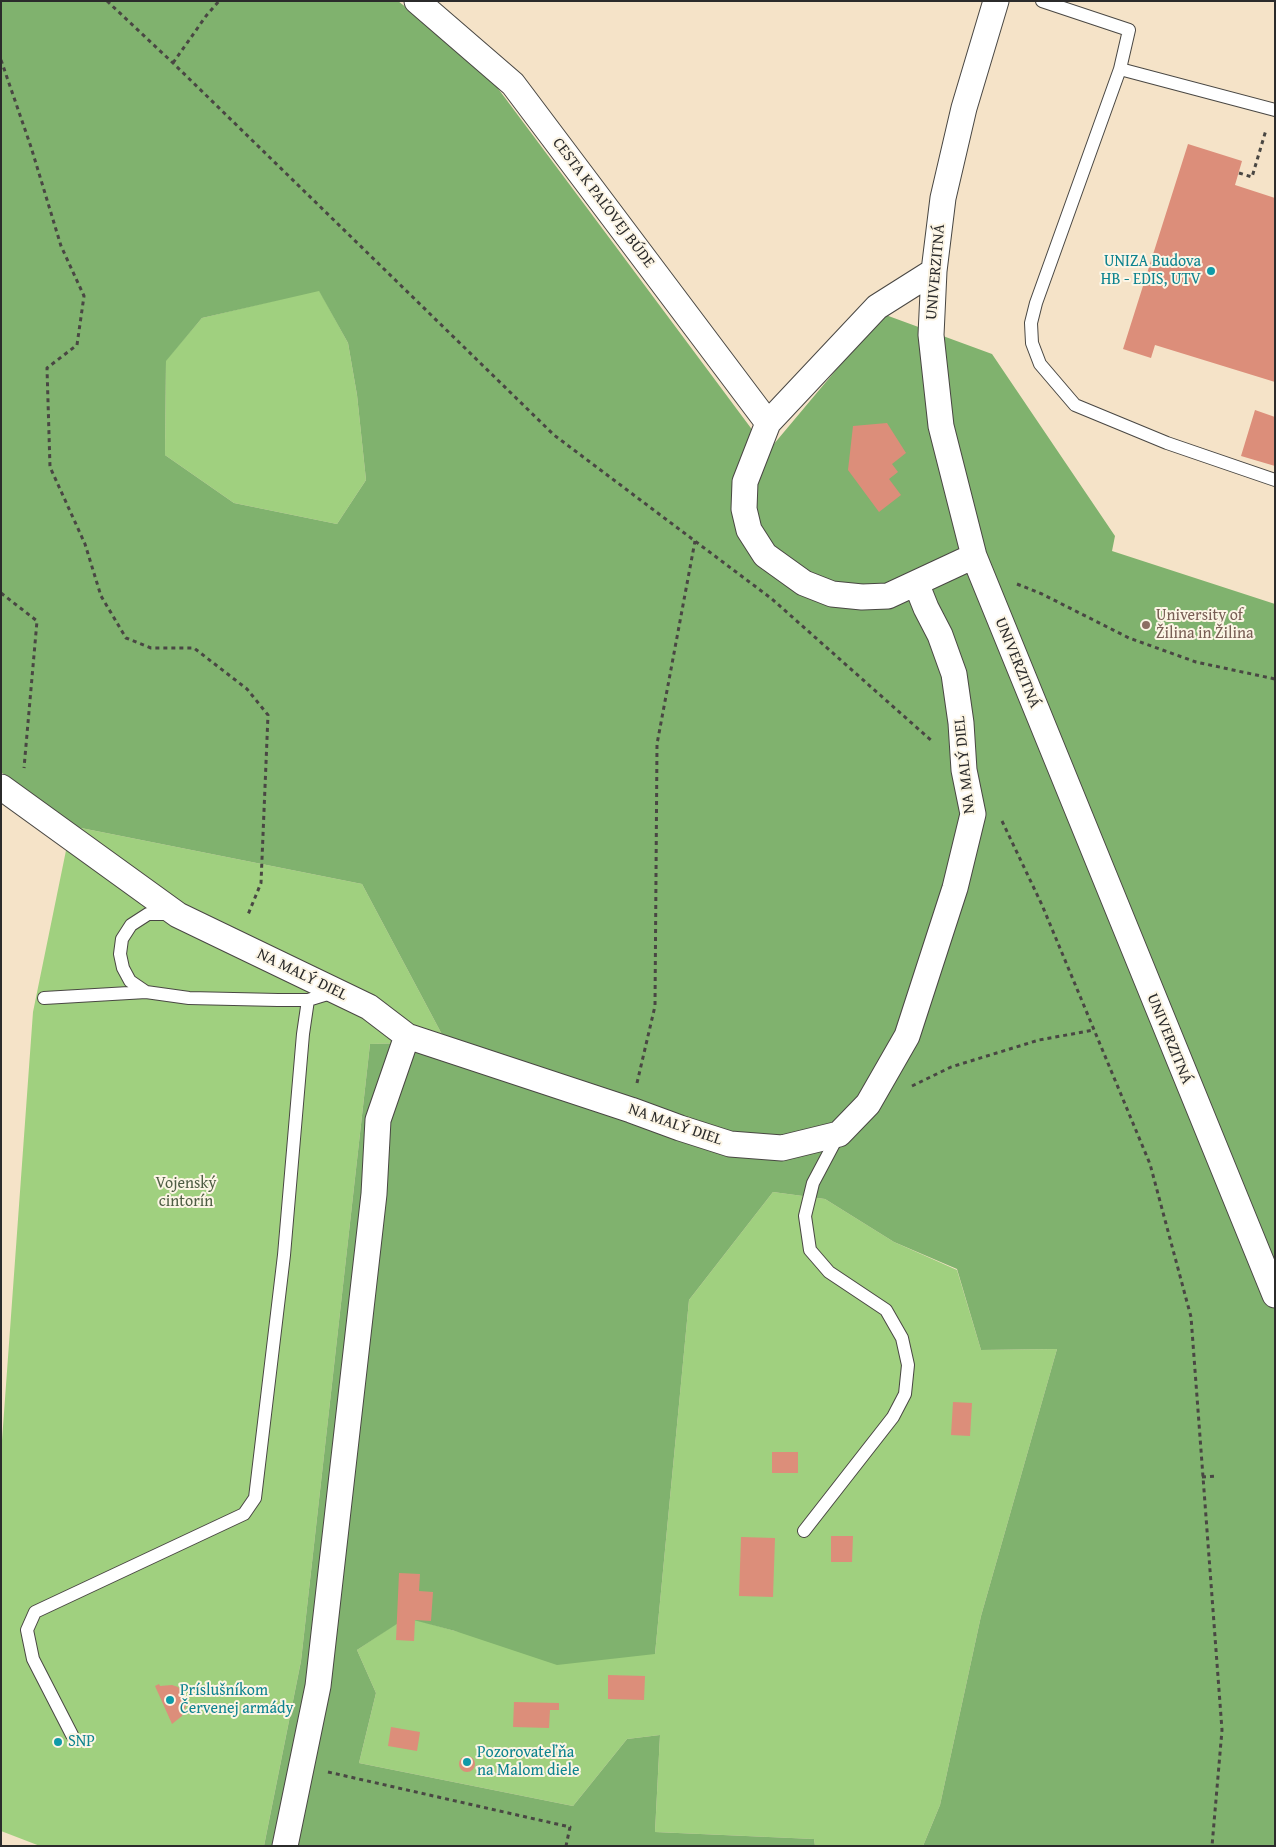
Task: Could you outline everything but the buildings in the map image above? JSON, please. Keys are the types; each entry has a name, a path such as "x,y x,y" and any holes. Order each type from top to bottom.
{"street":[{"name":"CESTA K PAĽOVEJ BÚDE","path":"417,1 513,84 768,423"},
{"name":"UNIVERZITNÁ","path":"996,1 964,108 943,198 934,271 930,335 940,426 974,556 1275,1295"},
{"path":"934,271 877,307 768,423 745,482 744,510 750,530 765,555 804,583 832,594 862,597 888,596 974,556"},
{"name":"NA MALÝ DIEL","path":"11,794 178,915 369,1007 407,1036 730,1144 782,1148 839,1134 868,1104 907,1036 955,888 973,814 964,770 961,723 954,674 940,635 916,583"},
{"path":"285,1846 318,1686 374,1194 378,1120 407,1036"}],"lane":[{"path":"1042,1 1129,30 1120,69 1036,303 1031,323 1032,343 1040,364 1075,405 1167,443 1275,480"},
{"path":"1120,69 1274,109"},
{"path":"146,992 130,980 123,968 120,954 122,940 131,925 148,914 178,915"},
{"path":"44,998 146,992 189,998 308,1000 336,992"},
{"path":"72,1735 34,1658 27,1630 34,1612 244,1514 255,1498 284,1255 303,1034 308,1000"},
{"path":"804,1531 893,1417 905,1394 908,1365 902,1338 886,1310 830,1272 810,1250 805,1216 813,1183 839,1134"}],"path":[{"path":"108,1 554,435 772,600 964,770"},
{"path":"173,63 206,16 219,1"},
{"path":"1,60 31,147 61,246 84,296 77,345 47,368 50,467 85,544 101,596 126,638 151,648 194,648 247,690 268,715 261,883 236,943"},
{"path":"1239,173 1252,177 1274,109"},
{"path":"631,1110 655,1006 657,744 695,541"},
{"path":"1009,580 1042,594 1129,638 1196,662 1275,679"},
{"path":"1,593 37,621 29,730 11,794"},
{"path":"998,813 1042,905 1150,1164 1191,1317 1222,1730 1212,1846"},
{"path":"910,1087 951,1067 1040,1040 1094,1030"},
{"path":"1202,1477 1218,1476"},
{"path":"302,1766 570,1828 566,1846"}],"green space":[{"path":"1,1 398,1 482,67 768,451 883,314 992,354 1115,536 1112,551 1275,604 1275,1846 923,1846 940,1805 981,1616 1057,1349 981,1350 957,1269 894,1242 825,1199 773,1192 689,1300 655,1654 557,1665 455,1631 406,1618 357,1650 376,1693 359,1763 573,1806 627,1739 660,1735 655,1832 814,1839 815,1846 264,1846 301,1661 370,1044 446,1042 362,884 71,826 1,772","holes":["319,291 348,343 357,395 366,480 337,524 234,503 165,455 166,361 202,318"]},
{"path":"319,290 348,343 357,395 366,480 337,524 234,503 165,455 166,360 202,318"},
{"name":"Vojenský cintorín","path":"71,826 362,884 446,1042 370,1044 301,1661 264,1846 40,1846 1,1831 1,1454 33,1012"},
{"path":"773,1192 825,1199 894,1242 957,1270 981,1350 1057,1349 981,1616 940,1805 923,1846 815,1846 814,1839 655,1832 660,1735 627,1739 573,1806 359,1763 376,1693 357,1650 406,1617 455,1631 655,1654 689,1300"}],"place":[{"name":"UNIZA Budova HB - EDIS, UTV","path":"1211,271"},
{"name":"University of Žilina in Žilina","path":"1146,625"},
{"name":"Príslušníkom Červenej armády","path":"170,1700"},
{"name":"SNP","path":"58,1742"},
{"name":"Pozorovateľňa na Malom diele","path":"467,1762"}]}
